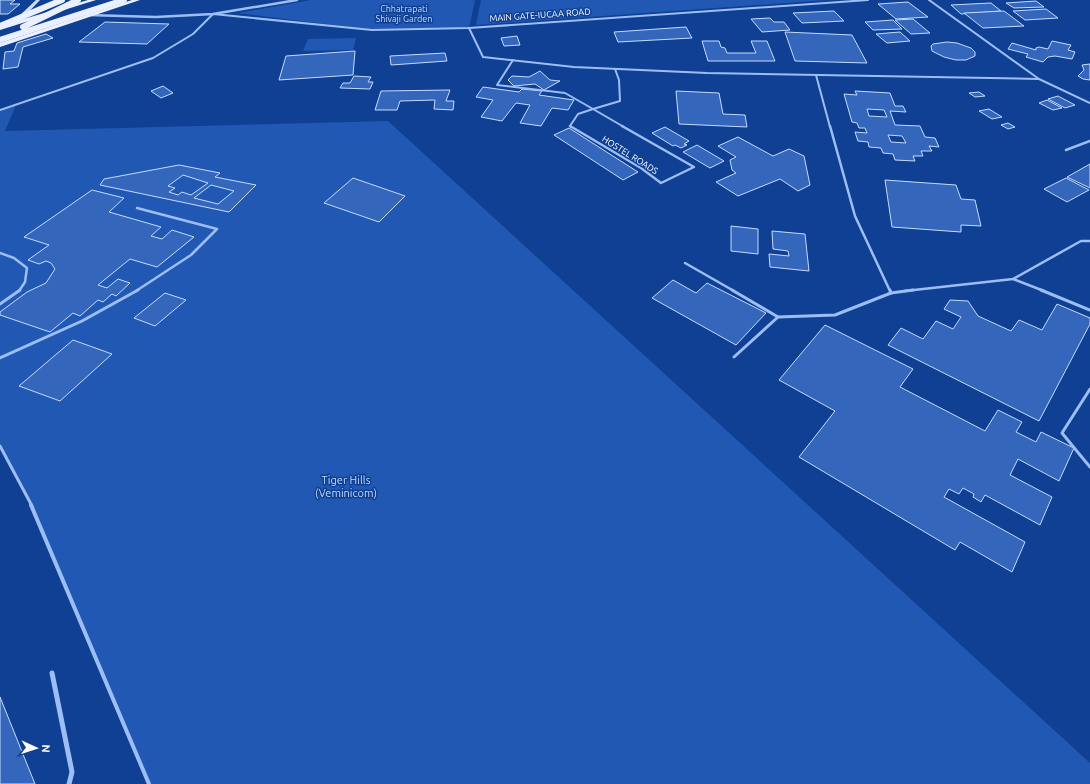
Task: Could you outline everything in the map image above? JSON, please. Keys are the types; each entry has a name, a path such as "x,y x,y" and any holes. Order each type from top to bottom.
{"main road":[{"path":"0,28 21,18 38,0"},
{"path":"0,28 62,0"},
{"path":"22,21 62,0"},
{"path":"0,37 78,0"},
{"path":"0,44 85,0"},
{"path":"0,28 93,0"},
{"path":"0,40 124,0"},
{"path":"0,44 137,0"}],"street":[{"path":"88,15 156,17 213,14 297,0"},
{"path":"52,673 72,772 69,784"}],"lane":[{"name":"MAIN GATE-IUCAA ROAD","path":"213,14 372,30 469,28 868,0"},
{"path":"929,0 1039,79 1090,103"},
{"path":"0,110 153,58 193,34 213,14"},
{"path":"469,28 483,57 574,67 1039,79"},
{"name":"HOSTEL ROADS","path":"513,60 497,85 565,94 594,109 694,167 661,183 642,168 570,126 578,114 594,109"},
{"path":"594,109 620,101 619,80 615,69"},
{"path":"816,74 855,216 891,293"},
{"path":"1066,150 1090,141"},
{"path":"0,358 53,336 134,293 177,265 212,237 217,229 137,208"},
{"path":"685,263 778,317 835,315 891,293 1013,279 1081,241 1090,241"},
{"path":"0,253 14,258 27,268 27,282 15,296 0,304"},
{"path":"1013,279 1090,310"},
{"path":"734,357 778,317"},
{"path":"1090,389 1062,433 1090,466"},
{"path":"0,446 36,514 149,784"}],"green space":[{"name":"Chhatrapati Shivaji Garden","path":"311,0 475,0 469,28 372,30 238,13"},
{"path":"481,0 828,0 476,25"},
{"path":"356,38 353,50 303,51 308,39"},
{"name":"Tiger Hills (Veminicom)","path":"16,105 5,131 388,121 1090,763 1090,784 149,784 36,514 0,446 0,110"}],"building":[{"path":"0,0 15,0 10,4 20,4 8,14 0,14"},
{"path":"1036,1 1044,7 1014,8 1006,3"},
{"path":"908,2 928,17 896,19 878,4"},
{"path":"991,3 1001,11 961,14 951,5"},
{"path":"1046,9 1058,18 1025,20 1013,11"},
{"path":"834,11 844,21 802,23 793,13"},
{"path":"1004,11 1024,26 983,28 964,13"},
{"path":"770,18 774,22 784,22 790,30 762,32 751,19"},
{"path":"913,19 930,33 911,34 895,20"},
{"path":"893,20 902,29 873,30 865,22"},
{"path":"105,22 169,24 147,44 79,42"},
{"path":"686,27 692,38 618,42 614,32"},
{"path":"785,32 852,35 867,63 795,61"},
{"path":"900,32 910,41 887,43 876,34"},
{"path":"46,34 53,38 23,47 18,67 3,69 5,52 14,51 17,43"},
{"path":"517,36 520,45 504,46 501,38"},
{"path":"702,41 719,41 721,47 725,48 727,53 756,53 751,41 767,41 775,61 708,61"},
{"path":"1052,41 1071,45 1068,50 1075,52 1072,59 1055,56 1048,57 1043,62 1026,57 1028,54 1008,49 1012,43 1036,50 1036,48 1039,47 1048,49"},
{"path":"947,42 957,43 971,48 975,52 975,56 966,60 956,60 944,57 932,51 931,46 933,44"},
{"path":"355,51 353,75 279,80 286,56"},
{"path":"445,53 447,61 391,65 390,56"},
{"path":"1090,64 1090,80 1083,79 1078,76 1084,70 1082,65"},
{"path":"540,71 550,80 560,81 544,90 535,84 514,86 508,80 512,76 529,77"},
{"path":"354,76 371,77 368,82 373,82 370,89 340,88 343,83 350,83"},
{"path":"163,86 173,93 161,98 151,91"},
{"path":"483,87 519,92 522,89 542,91 539,95 574,100 568,110 552,108 541,126 520,123 530,105 516,103 502,121 481,117 493,100 476,97"},
{"path":"450,90 446,101 454,101 453,110 434,109 435,100 400,101 397,110 375,110 381,91"},
{"path":"676,91 719,93 723,114 745,115 747,127 679,124"},
{"path":"855,91 890,93 895,106 903,106 906,112 890,111 895,125 920,126 925,137 935,138 939,147 929,146 932,151 921,151 923,156 913,156 915,161 895,160 893,154 883,153 881,148 869,147 868,142 858,141 855,132 867,133 865,128 859,128 857,123 852,122 844,94 857,95","holes":["867,109 884,110 887,117 869,116","888,135 902,136 906,143 891,142"]},
{"path":"979,92 985,96 975,97 969,93"},
{"path":"1058,96 1075,105 1065,108 1048,99"},
{"path":"1047,100 1062,108 1053,110 1039,103"},
{"path":"989,109 1002,117 992,119 979,111"},
{"path":"1008,123 1015,127 1008,129 1001,125"},
{"path":"665,127 689,141 684,144 687,145 681,148 675,145 673,146 652,133"},
{"path":"569,128 638,172 623,180 554,135"},
{"path":"738,137 773,156 789,149 804,156 810,185 798,191 780,179 738,196 716,182 736,173 732,170 730,160 736,157 718,146"},
{"path":"697,145 724,161 710,168 683,152"},
{"path":"1090,164 1090,188 1067,177"},
{"path":"179,165 220,173 215,177 256,185 229,212 100,185 104,179","holes":["183,175 208,183 191,195 182,192 178,195 169,192 175,188 168,186","211,185 234,191 218,204 194,198"]},
{"path":"353,178 405,196 379,222 324,203"},
{"path":"1066,178 1089,190 1067,202 1044,189"},
{"path":"885,180 956,185 961,199 975,200 981,226 961,225 961,232 892,227"},
{"path":"92,190 124,198 109,212 161,227 151,236 162,239 172,230 194,237 157,267 130,259 98,285 107,288 118,279 130,283 116,296 112,294 103,302 98,300 80,316 73,313 50,332 0,315 0,312 27,292 46,283 55,269 51,263 46,261 39,264 28,260 49,245 24,237"},
{"path":"731,226 758,229 758,254 731,251"},
{"path":"772,231 805,234 809,271 770,267 769,254 789,256 788,251 773,249"},
{"path":"673,280 696,293 707,283 766,313 736,345 652,298"},
{"path":"165,293 186,300 155,326 134,318"},
{"path":"950,300 968,301 978,316 1011,331 1019,320 1042,330 1057,304 1090,318 1090,324 1039,421 888,345 901,328 923,339 936,321 953,329 961,317 944,309"},
{"path":"825,325 913,369 900,387 985,431 998,410 1022,422 1016,432 1036,442 1041,432 1074,448 1059,481 1018,459 1010,475 1052,497 1040,525 985,495 981,502 973,497 974,494 963,488 959,494 949,489 944,497 1025,542 1012,572 960,542 955,550 799,457 835,411 779,380"},
{"path":"73,340 112,354 60,401 19,386"},
{"path":"0,697 35,784 0,784"}]}
